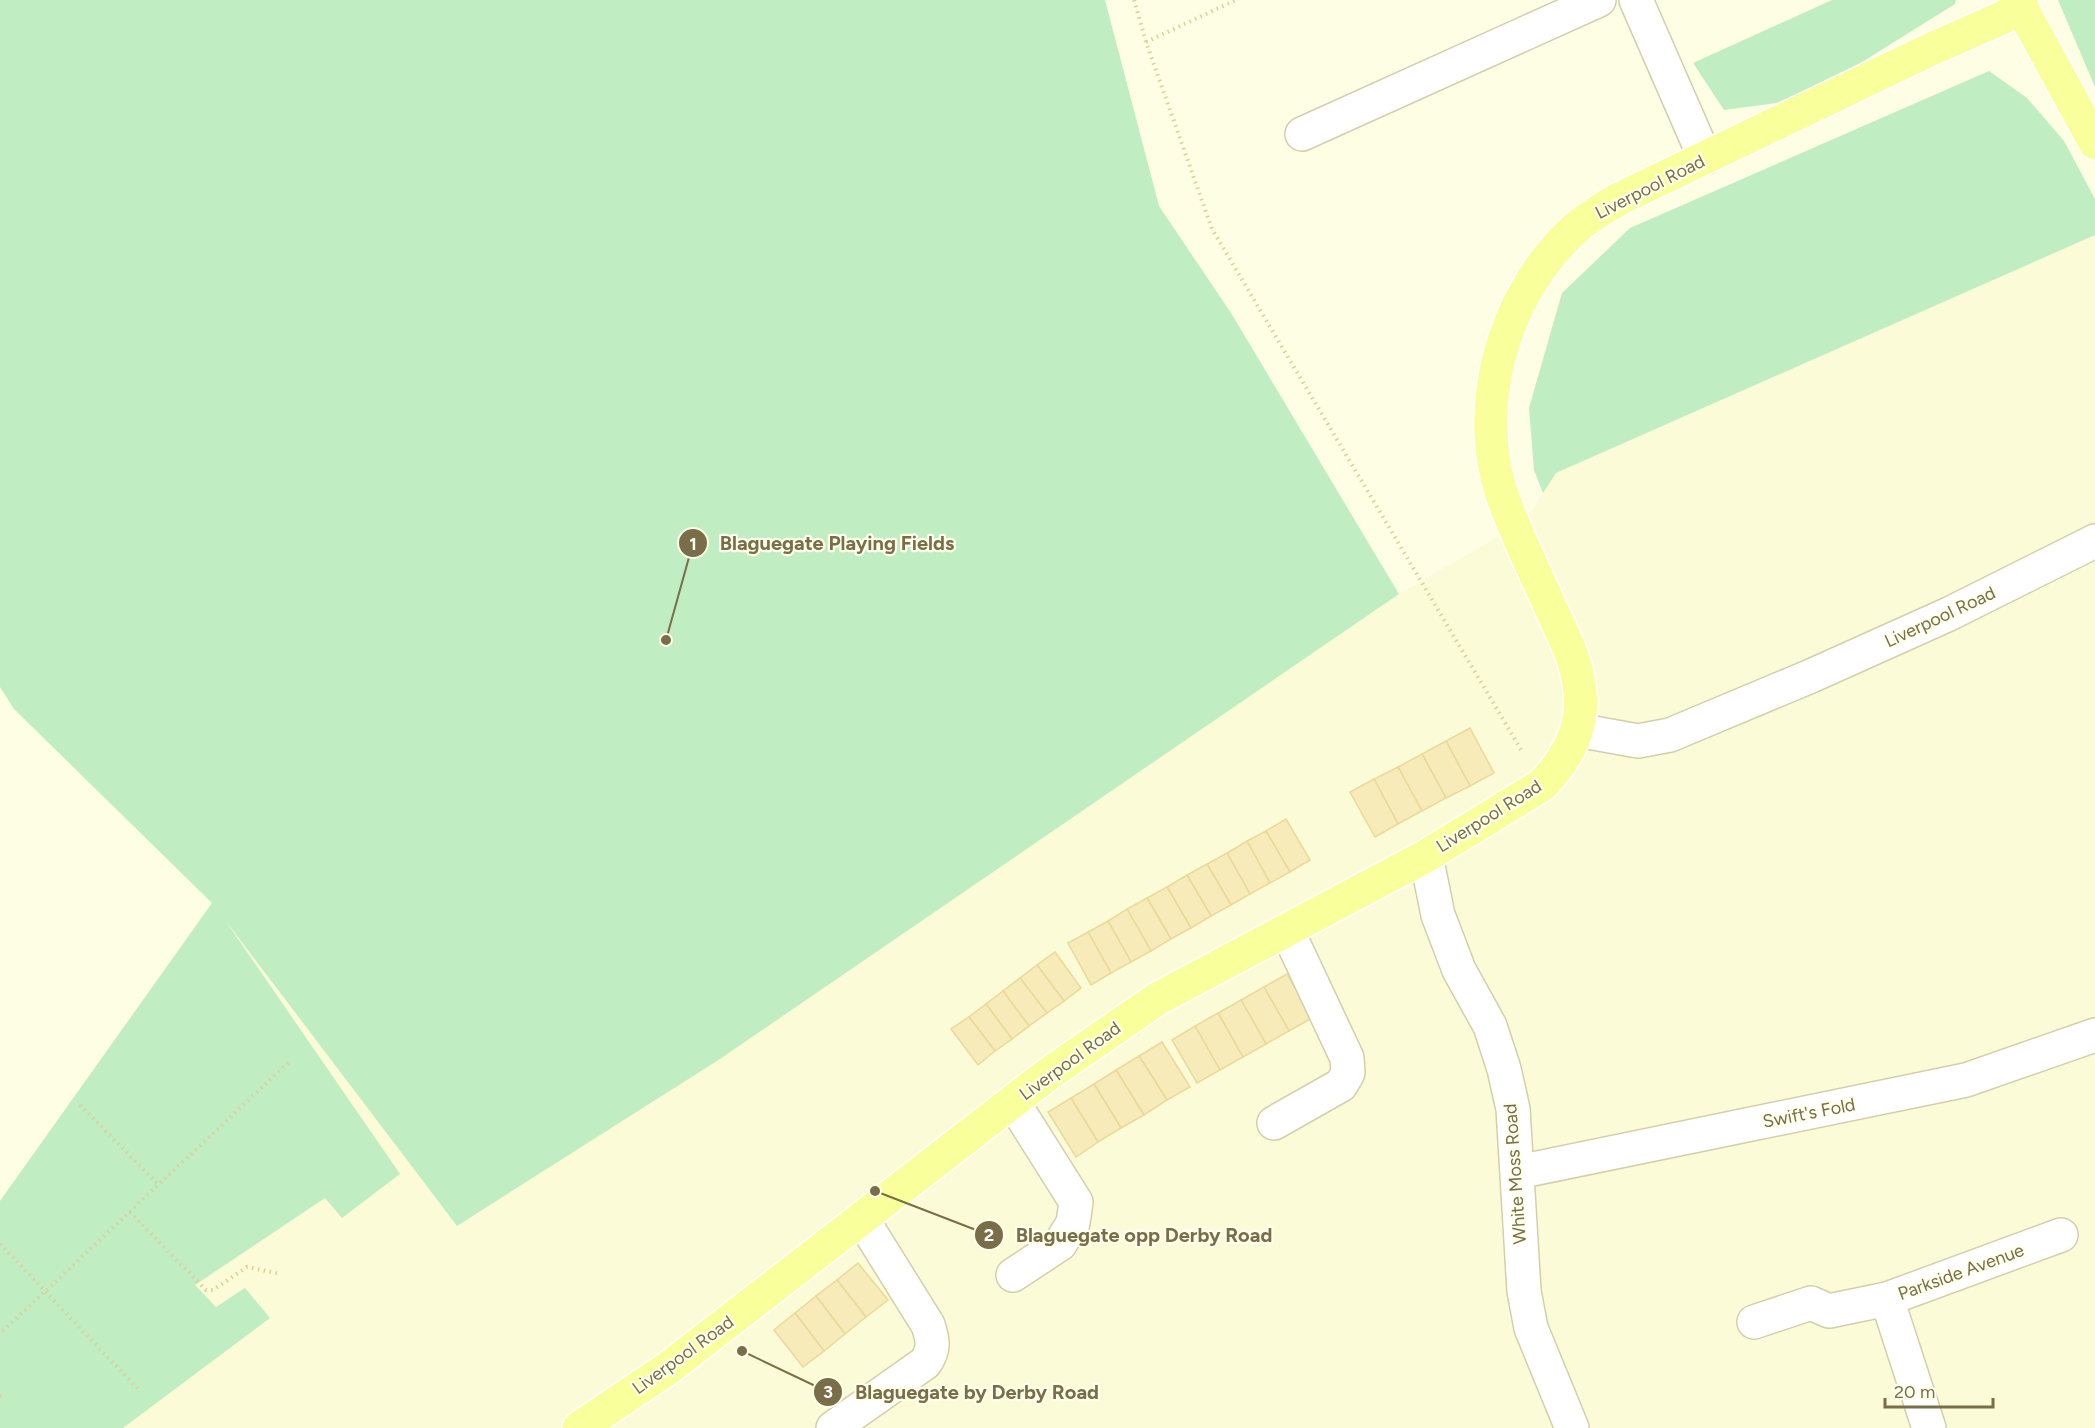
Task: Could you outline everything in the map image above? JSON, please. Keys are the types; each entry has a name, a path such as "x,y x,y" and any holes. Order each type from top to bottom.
{"main road":[{"name":"Liverpool Road","path":"579,1428 667,1369 1013,1102 1157,999 1426,856 1542,785 1569,751 1577,730 1581,693 1574,662 1505,505 1495,472 1491,412 1497,362 1517,308 1531,283 1545,262 1577,227 1618,199 2021,4"},
{"path":"2021,4 2095,143"}],"street":[{"path":"1302,134 1599,0"},
{"path":"1636,0 1705,158"},
{"name":"Liverpool Road","path":"1577,730 1638,741 1670,735 1811,676 1949,614 2095,541"},
{"name":"White Moss Road","path":"1426,856 1438,915 1459,970 1490,1026 1504,1069 1513,1109 1524,1291 1531,1328 1572,1428"},
{"path":"1274,1123 1341,1085 1348,1073 1347,1058 1287,930"},
{"name":"Swift's Fold","path":"1518,1172 1966,1080 2095,1035"},
{"path":"1012,1275 1060,1244 1073,1223 1076,1202 1013,1102"},
{"path":"833,1428 926,1363 933,1352 933,1338 928,1325 862,1219"},
{"name":"Parkside Avenue","path":"1929,1428 1887,1299 2061,1235"},
{"path":"1754,1322 1811,1303 1829,1311 1887,1299"}],"path":[{"path":"1134,0 1146,42 1212,229 1542,785"},
{"path":"1146,42 1236,0"},
{"path":"3,1331 291,1060"},
{"path":"80,1105 159,1185"},
{"path":"130,1212 206,1290 213,1290 247,1267 281,1274"},
{"path":"0,1244 140,1391"}],"shaded area":[{"path":"0,0 1105,0 1159,206 1231,313 1399,594 720,1059 457,1226 225,920 400,1174 342,1218 325,1198 195,1285 216,1307 245,1288 270,1318 123,1428 0,1428 0,1201 212,903 14,709 0,687"},
{"path":"1832,0 1956,0 1955,4 1846,72 1777,103 1724,110 1693,63"},
{"path":"2058,0 2095,0 2095,87"},
{"path":"1989,71 2027,98 2064,141 2095,199 2095,235 1556,473 1543,493 1534,470 1529,408 1562,293 1630,228"},
{"path":"2095,235 2095,1428 0,1428 0,1201 212,903 457,1226 720,1059 1399,594 1524,522 1556,473"}],"building":[{"path":"1470,728 1494,773 1470,786 1446,741"},
{"path":"1446,741 1470,786 1446,798 1422,754"},
{"path":"1422,754 1446,798 1422,811 1398,767"},
{"path":"1398,767 1422,811 1398,824 1374,779"},
{"path":"1374,779 1398,824 1375,837 1350,792"},
{"path":"1286,819 1310,860 1290,872 1266,831"},
{"path":"1266,831 1290,872 1270,883 1247,841"},
{"path":"1247,841 1270,883 1250,894 1227,853"},
{"path":"1227,853 1250,894 1231,905 1207,864"},
{"path":"1207,864 1231,905 1211,916 1187,875"},
{"path":"1187,875 1211,916 1191,928 1167,887"},
{"path":"1167,887 1191,928 1171,939 1147,898"},
{"path":"1147,898 1171,939 1151,951 1127,909"},
{"path":"1127,909 1151,951 1131,962 1108,921"},
{"path":"1108,921 1131,962 1111,973 1088,932"},
{"path":"1088,932 1111,973 1091,985 1068,943"},
{"path":"1055,952 1081,988 1064,1001 1037,965"},
{"path":"1037,965 1064,1001 1047,1013 1020,978"},
{"path":"1287,974 1312,1018 1289,1031 1264,987"},
{"path":"1020,978 1047,1013 1029,1026 1003,991"},
{"path":"1264,987 1289,1031 1266,1044 1241,1000"},
{"path":"1003,991 1029,1026 1012,1039 986,1004"},
{"path":"1241,1000 1266,1044 1243,1057 1218,1013"},
{"path":"986,1004 1012,1039 995,1051 969,1017"},
{"path":"1218,1013 1243,1057 1220,1070 1195,1026"},
{"path":"969,1017 995,1051 978,1065 951,1029"},
{"path":"1195,1026 1220,1070 1197,1083 1172,1040"},
{"path":"1162,1042 1190,1087 1167,1100 1139,1056"},
{"path":"1139,1056 1167,1100 1144,1115 1116,1070"},
{"path":"1116,1070 1144,1115 1121,1128 1094,1084"},
{"path":"1094,1084 1121,1128 1098,1142 1071,1098"},
{"path":"1071,1098 1098,1142 1076,1157 1048,1112"},
{"path":"858,1263 888,1300 866,1317 837,1280"},
{"path":"837,1280 866,1317 845,1334 816,1296"},
{"path":"816,1296 845,1334 824,1351 795,1313"},
{"path":"795,1313 824,1351 803,1367 774,1330"}],"place":[{"name":"Blaguegate Playing Fields","path":"666,640"},
{"name":"Blaguegate opp Derby Road","path":"875,1191"},
{"name":"Blaguegate by Derby Road","path":"742,1351"}]}
